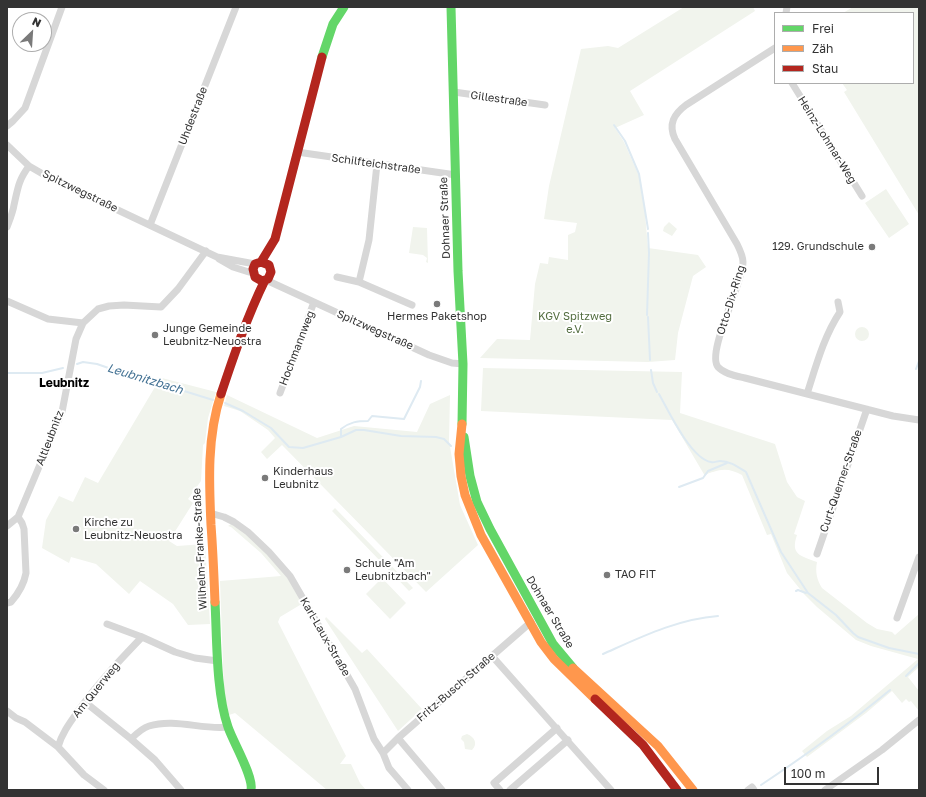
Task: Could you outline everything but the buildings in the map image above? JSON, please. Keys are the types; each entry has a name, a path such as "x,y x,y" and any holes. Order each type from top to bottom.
{"main road":[{"name":"Wilhelm-Franke-Straße","path":"251,790 252,786 249,775 228,727 222,702 218,661 210,513 209,470 213,433 218,404 252,307 262,272 275,240 328,34 344,7"},
{"name":"Dohnaer Straße","path":"451,7 458,269 463,364 462,428 459,454 461,476 465,495 481,535 542,642 554,659 573,679 629,730 643,745 677,790"},
{"name":"Dohnaer Straße","path":"462,428 470,476 477,502 490,529 553,644 569,664 583,678 658,746 693,790"}],"street":[{"path":"7,126 13,122 25,108 62,7"},
{"name":"Uhdestraße","path":"150,225 236,7"},
{"name":"Otto-Dix-Ring","path":"774,51 691,101 675,114 674,119 672,134 738,244 744,261 741,275 718,343 715,358 717,366 727,372 746,378 867,409 919,420"},
{"name":"Heinz-Lohmar-Weg","path":"793,84 862,196"},
{"name":"Gillestraße","path":"454,92 545,105"},
{"name":"Spitzwegstraße","path":"7,145 29,166 48,177 206,251 232,267 262,272 288,291 429,355 452,363 463,364"},
{"name":"Schilfteichstraße","path":"297,152 456,175"},
{"path":"359,282 369,240 377,164"},
{"path":"7,226 22,175 29,166"},
{"name":"Altleubnitz","path":"18,517 62,412 76,339 84,323 98,309 109,306 124,305 161,307 178,289 206,251"},
{"path":"337,277 359,282 412,305"},
{"path":"7,302 48,319 84,323"},
{"name":"Hochmannweg","path":"280,393 314,302"},
{"path":"806,394 833,322 840,312 838,302"},
{"name":"Curt-Querner-Straße","path":"817,554 867,409"},
{"name":"Karl-Laux-Straße","path":"210,513 224,517 248,532 269,552 290,576 348,677 366,714 374,739 383,753 389,768 408,790"},
{"path":"7,526 18,517 22,523 24,529 26,573 25,579 18,594 11,602 7,603"},
{"path":"897,618 919,557"},
{"name":"Fritz-Busch-Straße","path":"383,753 398,738 531,622"},
{"path":"107,624 142,637 175,652 195,658 218,661"},
{"name":"Am Querweg","path":"58,747 68,725 85,702 110,670 142,637"},
{"path":"492,656 611,790"},
{"path":"85,702 132,739 155,760 180,790"},
{"path":"7,711 16,718 25,722 58,747 84,775 104,790"},
{"path":"825,790 882,750 919,720"},
{"path":"132,739 138,732 149,726 167,724 219,728 228,727"},
{"path":"500,790 494,783 557,728"},
{"path":"398,738 442,790"},
{"path":"510,790 568,740"},
{"path":"748,790 752,787 754,790"}],"green space":[{"name":"KGV Spitzweg e.V.","path":"684,7 753,7 755,11 630,91 644,115 615,128 624,142 639,176 644,202 648,248 698,255 706,267 693,276 678,333 675,360 648,362 480,358 497,339 530,340 535,284 540,263 548,264 549,257 568,260 568,235 575,232 577,223 544,219 549,186 581,49 608,46 618,48"},
{"path":"853,7 919,7 919,215 844,92 847,90 843,84 914,84 914,12 845,12"},
{"path":"886,189 909,224 889,238 865,203"},
{"path":"669,222 677,229 672,236 663,231 664,227"},
{"path":"413,227 427,228 428,263 426,262 427,258 423,255 409,253"},
{"path":"862,327 867,329 869,334 867,339 862,341 857,339 855,334 857,329"},
{"path":"483,368 682,372 680,413 775,444 787,482 797,497 805,501 794,534 797,535 795,542 796,551 798,554 817,562 817,576 822,588 867,623 877,629 892,632 895,635 919,614 919,667 908,677 919,691 919,711 911,701 909,702 906,699 902,703 892,691 866,713 807,757 802,751 827,731 851,716 918,659 871,646 856,640 817,607 787,573 771,534 767,535 742,475 725,470 710,473 705,476 672,420 481,411"},
{"path":"158,377 216,392 208,418 205,443 203,445 201,481 188,499 193,503 169,541 177,546 205,544 210,624 188,625 173,604 140,581 129,594 96,564 71,557 69,563 42,548 46,520 59,496 73,502 85,477 98,483 155,387"},
{"path":"227,395 317,438 354,426 417,432 430,404 450,395 449,441 460,505 478,545 426,592 282,445 267,459 261,452 275,438 268,430 240,411 224,406"},
{"path":"335,508 413,588 409,591 332,511"},
{"path":"234,522 269,552 305,602 280,617 278,622 346,756 340,764 351,764 360,783 366,790 327,790 235,713 229,715 224,691 220,581 281,576 261,553 228,526"},
{"path":"382,578 406,603 390,619 366,594"},
{"path":"326,617 362,653 367,649 422,709 398,731 325,619"},
{"path":"467,734 475,741 474,748 472,750 465,749 464,742 461,739 462,736"}],"waterway":[{"path":"614,125 625,141 639,174 648,229"},
{"path":"647,315 649,253 648,233"},
{"path":"648,317 650,360"},
{"path":"916,369 919,361"},
{"name":"Leubnitzbach","path":"77,364 83,362 97,364 143,380 213,400"},
{"name":"Leubnitzbach","path":"7,373 42,373 63,368"},
{"path":"651,370 653,383 657,392"},
{"path":"341,437 341,429 354,422 368,421 372,416 404,419 420,387 421,381"},
{"path":"659,394 681,433 703,459 711,462 727,462 746,472 781,552 808,593 836,615 858,637 889,648 919,654"},
{"name":"Leubnitzbach","path":"225,403 243,411 271,428 289,447 303,448 341,437 356,430 401,436 436,437 444,439 451,446"},
{"path":"679,487 703,478 708,471 727,463"},
{"path":"796,591 798,590 806,593"},
{"path":"603,654 673,625 718,616"},
{"path":"906,676 919,663"},
{"path":"761,785 827,739 890,690"}],"traffic: fast":[{"path":"322,57 333,24 344,7"},
{"path":"451,7 458,271 463,364 462,424"},
{"path":"464,437 470,476 477,502 490,529 553,644 573,668"},
{"path":"215,602 221,698 228,727 249,777 251,790"}],"traffic: slow":[{"path":"215,602 210,509 210,459 213,426 221,394"},
{"path":"462,424 459,454 461,476 465,495 481,535 541,642 554,659 595,699"},
{"path":"573,668 658,746 693,790"}],"traffic: jam":[{"path":"261,262 269,265 271,272 268,279 262,281 255,277 253,269 255,264 261,262 275,239 322,57"},
{"path":"221,394 247,322 265,280"},
{"path":"595,699 643,745 677,790"}],"place":[{"name":"129. Grundschule","path":"872,247"},
{"name":"Hermes Paketshop","path":"437,304"},
{"name":"Junge Gemeinde Leubnitz-Neuostra","path":"155,335"},
{"name":"Kinderhaus Leubnitz","path":"265,478"},
{"name":"Kirche zu Leubnitz-Neuostra","path":"76,529"},
{"name":"Schule \"Am Leubnitzbach\"","path":"347,570"},
{"name":"TAO FIT","path":"607,575"}],"district":[{"name":"Leubnitz","path":"64,383"}]}
